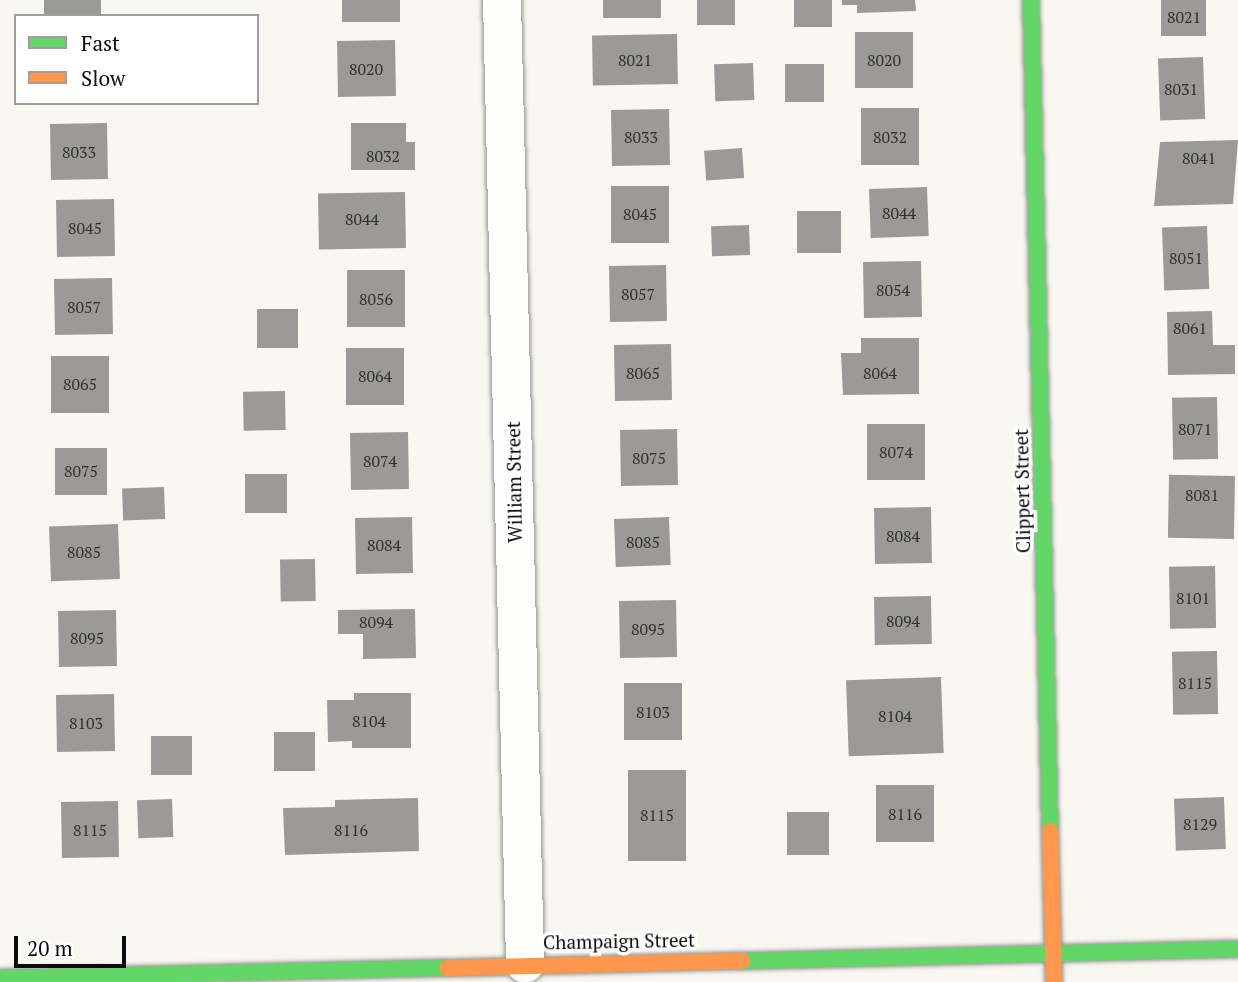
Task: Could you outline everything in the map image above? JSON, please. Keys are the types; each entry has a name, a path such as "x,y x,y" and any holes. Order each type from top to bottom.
{"street":[{"name":"William Street","path":"502,0 525,964"},
{"name":"Clippert Street","path":"1031,0 1054,982"},
{"name":"Champaign Street","path":"0,978 525,964 1238,950"}],"building":[{"path":"44,0 101,0 101,14 44,14"},
{"path":"342,0 400,0 400,22 342,22"},
{"path":"603,0 661,0 661,18 603,18"},
{"path":"697,0 735,0 735,25 697,25"},
{"path":"794,0 832,0 832,27 794,27"},
{"path":"842,0 915,0 916,11 857,13 857,5 842,5"},
{"path":"1161,0 1206,0 1206,36 1161,36"},
{"path":"855,32 913,32 913,88 855,88"},
{"path":"677,34 678,84 593,85 592,35"},
{"path":"395,40 396,96 338,97 337,41"},
{"path":"1203,57 1205,119 1160,121 1158,59"},
{"path":"753,63 754,100 715,101 714,64"},
{"path":"785,64 824,64 824,102 785,102"},
{"path":"861,108 919,108 919,165 861,165"},
{"path":"669,109 670,165 612,166 611,110"},
{"path":"107,123 108,179 51,180 50,124"},
{"path":"351,123 406,123 406,142 415,142 415,170 351,170"},
{"path":"1238,140 1233,204 1154,206 1160,142"},
{"path":"742,148 744,178 706,181 704,151"},
{"path":"611,186 669,186 669,243 611,243"},
{"path":"927,187 929,236 871,238 869,189"},
{"path":"405,192 406,248 319,250 318,194"},
{"path":"114,199 115,256 57,257 56,200"},
{"path":"797,211 841,211 841,253 797,253"},
{"path":"749,225 750,255 712,256 711,226"},
{"path":"1207,226 1209,289 1164,291 1162,228"},
{"path":"921,261 922,317 864,318 863,262"},
{"path":"666,265 667,321 610,322 609,266"},
{"path":"347,270 405,270 405,327 347,327"},
{"path":"112,278 113,334 55,335 54,279"},
{"path":"257,309 298,309 298,348 257,348"},
{"path":"1212,311 1213,345 1235,345 1235,374 1168,375 1167,312"},
{"path":"861,338 919,338 919,394 843,395 841,353 861,353"},
{"path":"671,344 672,400 615,401 614,345"},
{"path":"346,348 404,348 404,405 346,405"},
{"path":"51,356 109,356 109,413 51,413"},
{"path":"285,391 286,430 244,431 243,392"},
{"path":"1217,397 1218,459 1173,460 1172,398"},
{"path":"867,424 925,424 925,480 867,480"},
{"path":"677,429 678,485 621,486 620,430"},
{"path":"408,432 409,489 351,490 350,433"},
{"path":"55,448 107,448 107,495 55,495"},
{"path":"245,474 287,474 287,513 245,513"},
{"path":"1169,475 1235,476 1234,539 1168,538"},
{"path":"164,487 165,519 123,520 122,488"},
{"path":"931,507 932,563 875,564 874,508"},
{"path":"412,517 413,573 356,574 355,518"},
{"path":"669,517 671,565 616,567 614,519"},
{"path":"118,524 120,579 51,581 49,526"},
{"path":"315,559 316,601 281,602 280,560"},
{"path":"1215,566 1216,628 1170,629 1169,567"},
{"path":"931,596 932,644 875,645 874,597"},
{"path":"676,600 677,657 620,658 619,601"},
{"path":"415,609 416,658 363,659 363,634 338,634 338,610"},
{"path":"116,610 117,666 59,667 58,611"},
{"path":"1217,651 1218,714 1173,715 1172,652"},
{"path":"941,677 944,753 849,756 846,680"},
{"path":"624,683 682,683 682,740 624,740"},
{"path":"354,693 411,693 411,748 352,748 352,741 328,742 327,700 354,700"},
{"path":"114,694 115,751 57,752 56,695"},
{"path":"274,732 315,732 315,771 274,771"},
{"path":"151,736 192,736 192,775 151,775"},
{"path":"628,770 686,770 686,861 628,861"},
{"path":"876,785 934,785 934,842 876,842"},
{"path":"1224,797 1226,849 1176,851 1174,799"},
{"path":"418,798 419,851 285,855 283,808 335,807 335,800"},
{"path":"172,799 173,837 138,838 137,800"},
{"path":"118,801 119,857 62,858 61,802"},
{"path":"787,812 829,812 829,855 787,855"}],"traffic: fast":[{"path":"1031,0 1050,831"},
{"path":"742,961 1238,949"},
{"path":"0,978 447,968"}],"traffic: slow":[{"path":"1050,831 1054,982"},
{"path":"447,968 742,961"}]}
